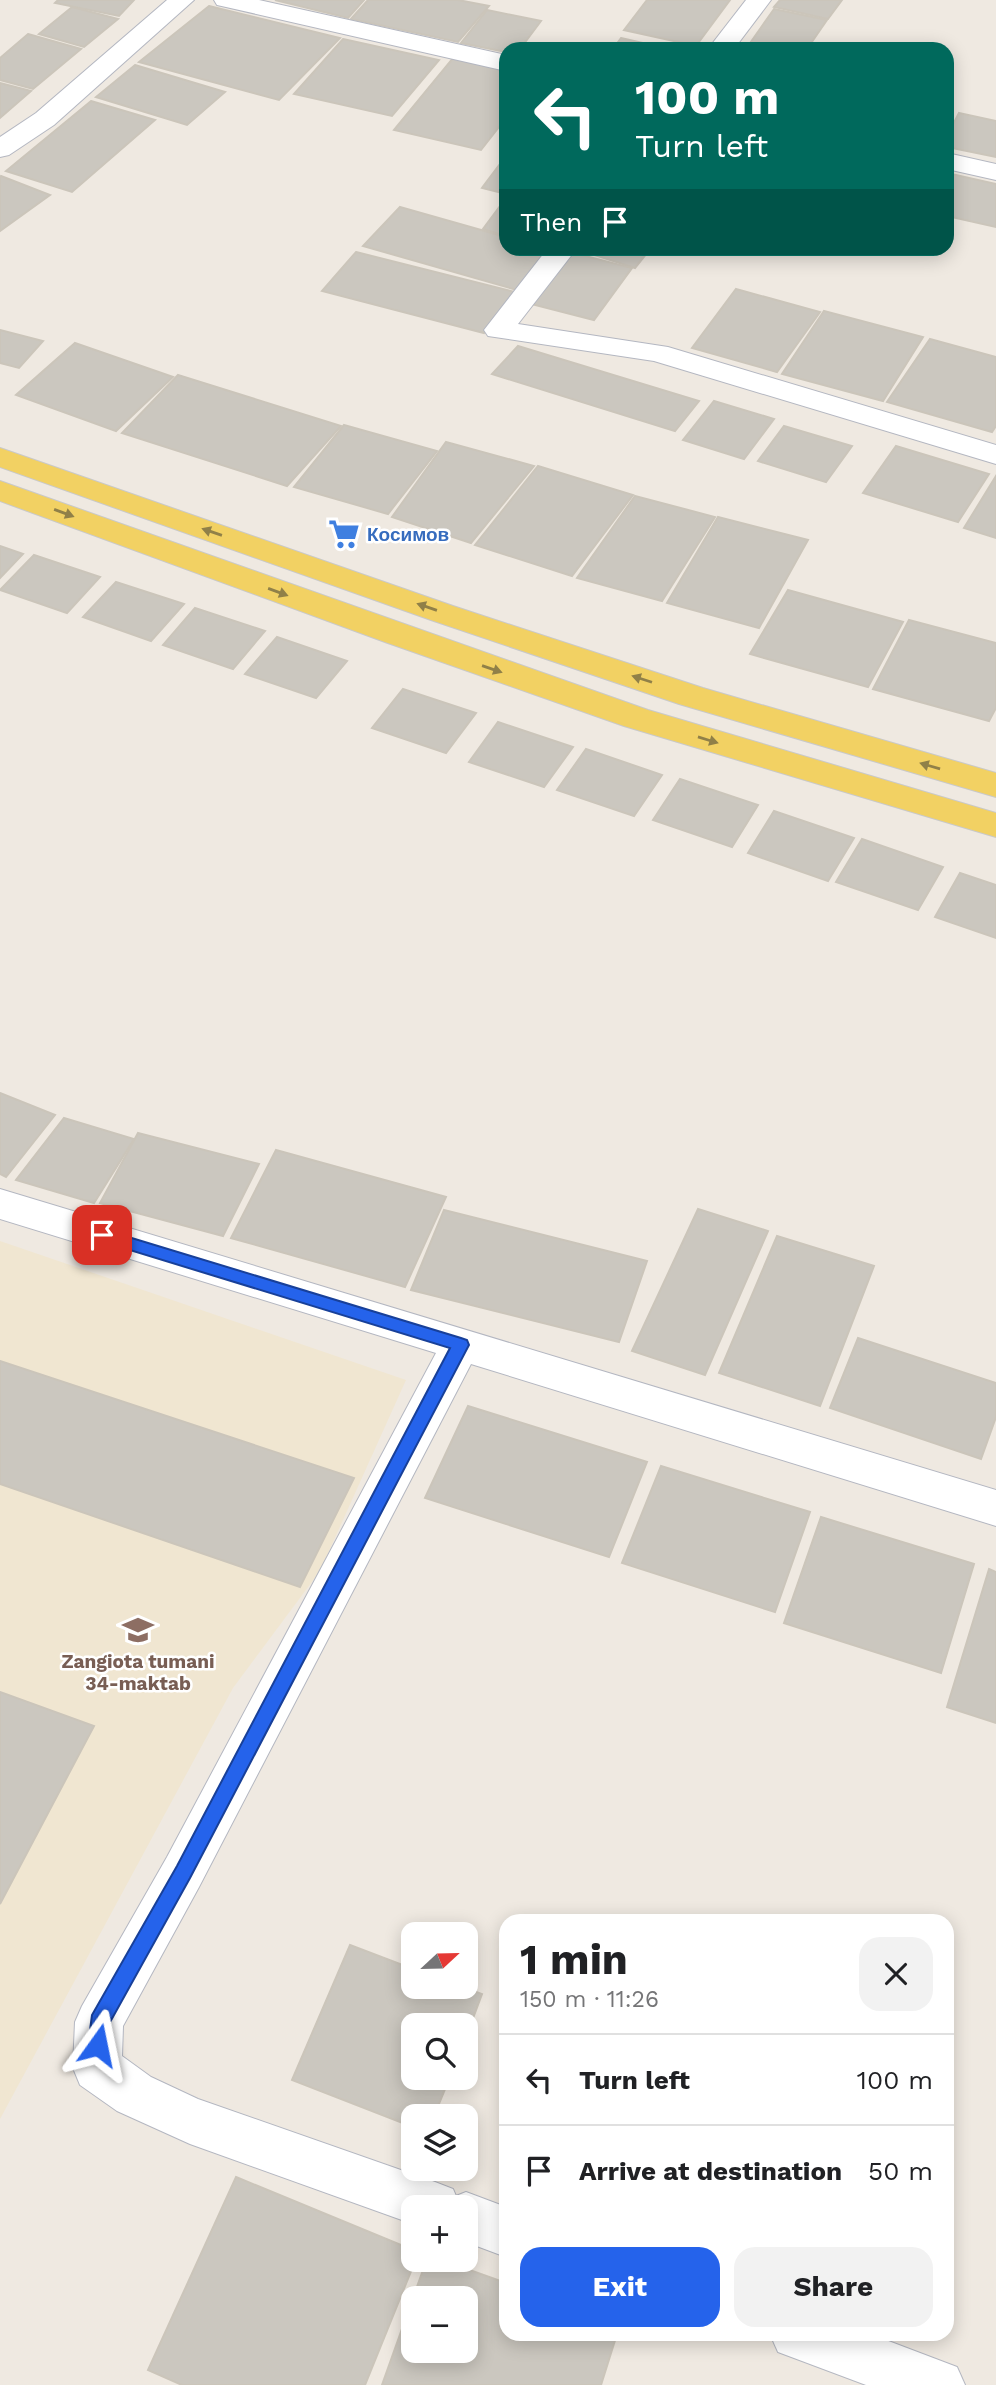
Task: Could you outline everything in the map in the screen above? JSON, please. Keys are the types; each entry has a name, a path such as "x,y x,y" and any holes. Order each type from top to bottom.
{"main road":[{"path":"0,457 416,604 665,687 996,785"},
{"path":"0,490 418,643 638,719 996,825"}],"street":[{"path":"0,149 45,119 182,0"},
{"path":"226,0 499,61"},
{"path":"727,42 759,0"},
{"path":"954,163 996,172"},
{"path":"557,256 498,330 658,353 996,455"},
{"path":"0,1204 996,1508"},
{"path":"401,2195 190,2120 134,2094 97,2068 99,2022 183,1872 461,1345"},
{"path":"478,2222 499,2229"},
{"path":"816,2341 939,2385"}],"shaded area":[{"name":"Zangiota tumani 34-maktab","path":"0,1241 406,1380 320,1571 233,1688 0,2119"}],"building":[{"path":"58,0 134,0 119,16 55,3"},
{"path":"275,0 364,0 348,18"},
{"path":"368,0 458,0 489,6 458,42 351,19"},
{"path":"647,0 730,0 699,42 678,42 624,30"},
{"path":"780,0 842,0 828,19 774,7"},
{"path":"209,6 340,38 279,100 139,62"},
{"path":"72,7 118,19 84,47 39,34"},
{"path":"774,9 827,20 812,42 751,42"},
{"path":"487,10 541,21 525,42 499,42 499,51 461,43"},
{"path":"28,34 81,49 33,89 0,80 0,58"},
{"path":"621,38 638,42 618,42"},
{"path":"343,39 439,60 392,116 294,94"},
{"path":"453,58 499,68 499,127 481,150 394,130"},
{"path":"135,65 225,92 187,125 96,97"},
{"path":"0,83 31,91 0,118"},
{"path":"91,101 155,120 72,192 6,171"},
{"path":"959,113 996,121 996,157 954,148 954,123"},
{"path":"499,165 499,192 482,188"},
{"path":"954,175 996,184 996,227 954,218"},
{"path":"0,177 50,195 0,231"},
{"path":"400,207 499,235 499,256 547,256 517,290 363,246"},
{"path":"499,207 499,234 483,229"},
{"path":"356,252 515,292 484,333 322,291"},
{"path":"567,256 586,256 632,268 594,320 531,304"},
{"path":"598,256 645,256 635,268"},
{"path":"736,289 820,312 777,372 692,348"},
{"path":"824,311 923,337 883,401 782,374"},
{"path":"0,330 43,341 19,368 0,363"},
{"path":"930,339 996,357 996,426 992,432 887,402"},
{"path":"75,343 173,377 116,431 16,395"},
{"path":"518,346 699,401 675,431 492,374"},
{"path":"178,375 341,426 287,486 122,433"},
{"path":"714,401 774,419 744,459 683,440"},
{"path":"344,425 437,451 388,514 294,487"},
{"path":"784,426 852,446 826,482 758,461"},
{"path":"446,442 534,466 471,543 392,517"},
{"path":"896,446 989,474 958,522 863,493"},
{"path":"538,466 633,495 572,576 475,545"},
{"path":"996,476 996,538 964,528"},
{"path":"635,496 715,517 662,601 577,578"},
{"path":"718,517 808,540 759,628 667,603"},
{"path":"0,546 23,554 0,578"},
{"path":"34,555 100,577 67,613 0,590"},
{"path":"116,582 184,604 151,641 83,617"},
{"path":"788,590 903,622 868,687 750,654"},
{"path":"195,608 265,631 233,669 163,645"},
{"path":"909,620 996,643 996,708 989,721 873,689"},
{"path":"277,637 347,661 316,698 245,674"},
{"path":"403,689 476,713 446,753 372,728"},
{"path":"498,722 573,747 544,787 469,762"},
{"path":"586,749 662,775 634,816 557,790"},
{"path":"680,779 758,805 732,847 653,820"},
{"path":"774,811 854,838 828,881 748,853"},
{"path":"862,839 943,867 918,910 836,882"},
{"path":"960,873 996,885 996,938 935,917"},
{"path":"0,1093 55,1115 6,1177 0,1174"},
{"path":"64,1118 134,1139 94,1203 16,1180"},
{"path":"138,1133 259,1164 223,1236 100,1203"},
{"path":"276,1150 446,1197 405,1287 231,1238"},
{"path":"698,1209 768,1231 705,1375 632,1351"},
{"path":"444,1210 647,1261 619,1342 411,1290"},
{"path":"777,1236 874,1266 820,1406 719,1373"},
{"path":"858,1338 996,1383 996,1417 981,1459 830,1408"},
{"path":"0,1361 354,1478 300,1587 0,1484"},
{"path":"468,1406 647,1462 609,1557 425,1498"},
{"path":"661,1466 810,1512 775,1612 622,1563"},
{"path":"821,1517 974,1564 941,1673 784,1623"},
{"path":"989,1569 996,1572 996,1723 947,1707"},
{"path":"0,1692 94,1726 0,1904"},
{"path":"350,1945 401,1964 401,1999 478,1999 478,1993 482,1994 475,2013 401,2013 401,2090 445,2090 439,2104 401,2104 401,2122 292,2080"},
{"path":"236,2177 401,2245 401,2272 411,2272 405,2286 401,2286 401,2296 365,2385 182,2385 148,2370"},
{"path":"422,2272 475,2272 499,2280 499,2341 615,2341 601,2385 382,2385 401,2332 401,2363 478,2363 478,2286 417,2286"}],"place":[{"name":"Косимов","path":"344,534"},
{"name":"Zangiota tumani 34-maktab","path":"138,1630"}],"route":[{"path":"98,2045 99,2022 183,1872 461,1345 102,1235"}]}
